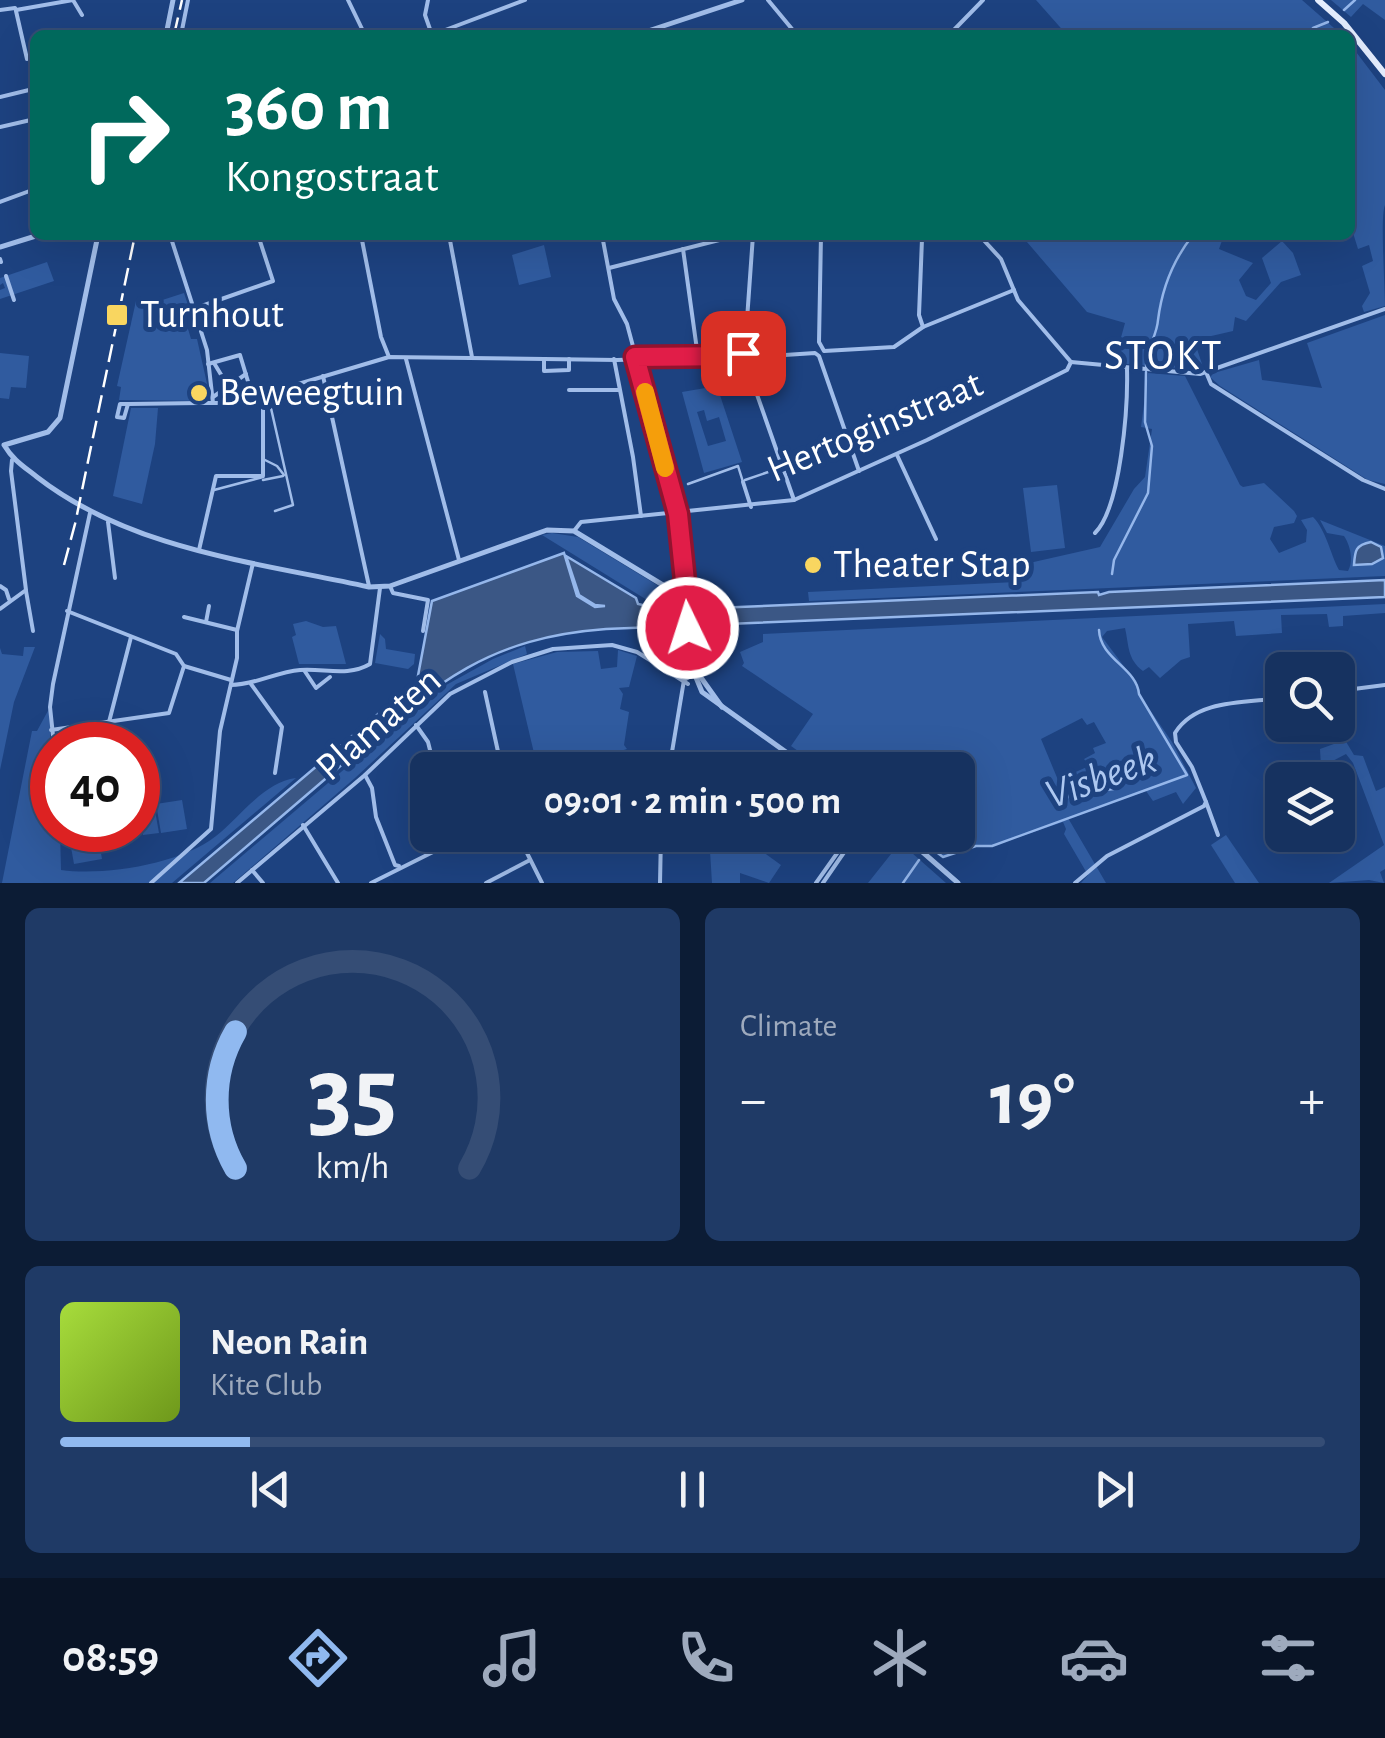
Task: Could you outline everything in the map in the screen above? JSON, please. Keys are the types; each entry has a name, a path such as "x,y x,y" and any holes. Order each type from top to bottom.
{"main road":[{"path":"1318,0 1350,30"},
{"path":"1355,37 1385,74"}],"street":[{"path":"0,10 72,0 82,15"},
{"path":"167,30 173,0"},
{"path":"182,30 188,0"},
{"path":"348,0 363,30"},
{"path":"428,0 425,14 430,30"},
{"path":"445,30 525,0"},
{"path":"651,30 742,0"},
{"path":"768,0 790,30"},
{"path":"954,30 984,0"},
{"path":"16,10 27,60"},
{"path":"0,97 30,86"},
{"path":"0,127 30,120"},
{"path":"0,202 30,192"},
{"path":"0,248 30,238"},
{"path":"97,240 59,422 42,434 1,445 12,460 90,513 143,536 369,588 390,586 548,530 574,531 678,592 684,600 688,628 685,644 692,680 674,752"},
{"path":"172,240 211,363 238,402"},
{"path":"194,308 273,281 260,240"},
{"path":"362,240 381,337 389,357"},
{"path":"450,240 472,358"},
{"path":"603,240 614,300 624,316 678,514 685,581 678,592"},
{"path":"609,268 719,240"},
{"path":"128,404 238,402 389,357 569,360 738,356 743,353 753,240"},
{"path":"821,240 819,342 859,471"},
{"path":"922,240 922,327"},
{"path":"984,240 1001,259 1025,308 1071,362 1206,372 1385,308"},
{"path":"683,249 698,357"},
{"path":"6,276 14,300"},
{"path":"794,500 748,369 750,361 894,346 922,327 1014,290"},
{"path":"211,363 240,355 253,398"},
{"path":"544,359 544,371 569,370 569,360"},
{"path":"614,359 640,516"},
{"path":"406,360 459,560"},
{"name":"Hertoginstraat","path":"574,531 581,522 794,500 1067,370 1071,362"},
{"path":"211,363 213,400"},
{"path":"1095,533 1106,515 1116,475 1128,409 1127,368"},
{"path":"1206,372 1211,384 1362,480 1385,489"},
{"path":"213,400 246,374"},
{"path":"323,376 369,588"},
{"path":"569,390 619,390"},
{"path":"262,478 266,395"},
{"path":"266,395 293,505 275,511"},
{"path":"897,454 936,539"},
{"path":"12,460 33,630"},
{"path":"263,460 277,466 285,476"},
{"path":"688,484 738,466 751,507"},
{"path":"743,481 782,467"},
{"path":"199,550 216,476 285,476"},
{"path":"212,490 262,478"},
{"path":"52,722 51,695 90,513"},
{"path":"108,522 114,578"},
{"path":"151,883 211,829 220,731 253,563"},
{"path":"0,586 9,599"},
{"path":"390,586 393,592 428,600 423,631"},
{"path":"68,611 176,654 184,666 231,683 252,684 304,670 359,670 370,664 380,588"},
{"path":"0,609 26,590"},
{"path":"206,622 209,606"},
{"path":"184,617 237,630"},
{"path":"131,637 109,722 169,713 184,666"},
{"name":"Plamaten","path":"237,883 365,775 450,694 512,662 553,649 592,645 624,648 692,680"},
{"path":"304,670 316,688 330,676"},
{"path":"692,680 707,697 786,752"},
{"path":"252,684 250,687 282,727 276,773"},
{"path":"1355,689 1385,686"},
{"path":"485,692 498,752"},
{"path":"1218,835 1192,767 1176,742 1176,729 1208,708 1265,700"},
{"path":"416,725 431,752"},
{"path":"365,775 372,788 376,816 399,866"},
{"path":"1075,883 1107,856 1206,802"},
{"path":"303,825 338,883"},
{"path":"370,883 430,852"},
{"path":"526,852 542,883"},
{"path":"660,883 661,852"},
{"path":"819,883 841,852"},
{"path":"922,852 958,883"},
{"path":"486,883 530,860"},
{"path":"252,870 263,883"}],"shaded area":[{"path":"1036,0 1302,0 1336,30 1063,30"},
{"path":"1331,0 1385,0 1385,20 1363,4 1351,17"},
{"path":"1355,51 1385,90 1385,306 1364,312 1362,306 1370,293 1362,266 1373,261 1369,245 1358,249"},
{"path":"1025,240 1222,240 1219,249 1253,263 1239,280 1246,296 1256,300 1271,283 1262,258 1282,241 1293,253 1301,275 1281,282 1246,321 1235,317 1233,331 1194,340 1204,370 1114,363 1125,323 1087,312"},
{"path":"544,245 551,277 519,285 512,255"},
{"path":"47,262 54,281 0,299 0,290 5,288 3,283 0,285 0,278"},
{"path":"184,293 188,305 172,311 178,317 184,315 191,339 197,339 210,397 207,401 119,400 121,387 117,386 136,301 147,297 150,304"},
{"path":"1385,315 1385,484 1368,480 1210,377 1259,360 1262,380 1322,388 1307,343"},
{"path":"0,353 29,356 26,388 11,387 9,399 0,398"},
{"path":"1148,373 1185,376 1240,485 1264,483 1294,511 1294,523 1274,527 1270,539 1279,553 1306,542 1307,530 1301,520 1313,517 1339,570 1348,571 1350,567 1348,544 1344,536 1327,533 1320,520 1385,546 1385,576 809,601 808,592 1016,582 1011,567 1100,547 1145,477 1152,429 1141,427"},
{"path":"717,386 742,462 704,473 682,392","holes":["704,410 707,421 719,417 726,441 708,446 697,412"]},
{"path":"131,408 158,408 142,504 113,496"},
{"path":"1057,485 1065,548 1031,552 1023,488"},
{"path":"542,535 578,537 680,599 647,600"},
{"path":"1385,604 1385,613 1343,616 1343,626 1329,627 1327,614 1281,615 1282,633 1236,636 1234,621 1188,624 1190,657 1160,678 1149,667 1143,671 1134,662 1125,628 1107,631 1102,637 1138,685 1139,694 1172,742 1196,788 1183,804 1176,792 1153,801 1146,791 1068,818 1106,883 1081,883 1088,875 1064,834 1063,822 992,846 975,846 975,752 800,752 791,746 813,714 742,666 740,652 763,642 763,634","holes":["1082,718 1087,725 1094,722 1106,743 1093,748 1095,753 1084,759 1089,766 1058,780 1041,739"]},
{"path":"306,621 323,627 336,626 346,664 299,664 293,624"},
{"path":"380,634 386,649 415,654 414,664 408,669 375,663"},
{"path":"525,646 527,654 456,684 233,883 210,883 439,689"},
{"path":"24,647 35,647 14,702 0,770 0,648 2,654 23,656"},
{"path":"618,650 637,656 629,687 619,688 623,694 620,709 629,712 624,745 627,749 534,752 513,664 557,652 598,651 601,669 617,667"},
{"path":"50,707 50,722 42,722"},
{"path":"30,741 30,852 61,852 61,870 120,869 183,854 216,836 263,793 296,778 172,883 2,883"},
{"path":"1346,742 1354,755 1363,756 1376,791 1385,787 1385,869 1380,872 1384,883 1329,883 1384,845 1355,762 1346,754 1321,762 1320,749"},
{"path":"182,800 187,829 161,833 160,803"},
{"path":"1226,835 1259,883 1235,883 1211,845"},
{"path":"72,852 101,852 102,859 74,864"},
{"path":"710,852 763,852 781,865 769,883 740,873 740,883 712,883"},
{"path":"893,852 911,852 946,883 868,883"}],"water":[{"path":"1371,542 1381,547 1383,558 1372,564 1354,565 1357,549"},
{"path":"564,553 577,596 595,607 605,606 579,595 566,556 636,598 638,604 665,610 1098,592 1099,595 1385,580 1385,597 606,629 563,634 526,643 463,670 406,710 204,883 179,883 417,681 432,601"},
{"path":"1119,762 1126,771 1113,789 1096,791 1078,801 1070,798 1065,785 1069,777 1096,773"}],"waterway":[{"name":"Visbeek","path":"1344,10 1355,0"},
{"name":"Visbeek","path":"1311,30 1328,22"},
{"name":"Visbeek","path":"1146,366 1166,286 1190,240"},
{"name":"Visbeek","path":"1112,574 1114,560 1148,493 1152,446 1145,422 1146,372"},
{"name":"Visbeek","path":"975,846 992,846 1187,775 1132,677 1105,649 1099,630"},
{"name":"Visbeek","path":"936,852 943,857 958,852"},
{"name":"Visbeek","path":"903,883 919,860"}],"railway":[{"path":"175,30 182,0"},
{"path":"64,565 134,240"}],"slow traffic":[{"path":"645,392 665,468"}],"place":[{"name":"Turnhout","path":"117,315"},
{"name":"Beweegtuin","path":"199,393"},
{"name":"Theater Stap","path":"813,565"}],"district":[{"name":"STOKT","path":"1164,356"}],"route":[{"path":"688,628 686,606 678,592 685,581 678,514 635,357 743,353"}]}
